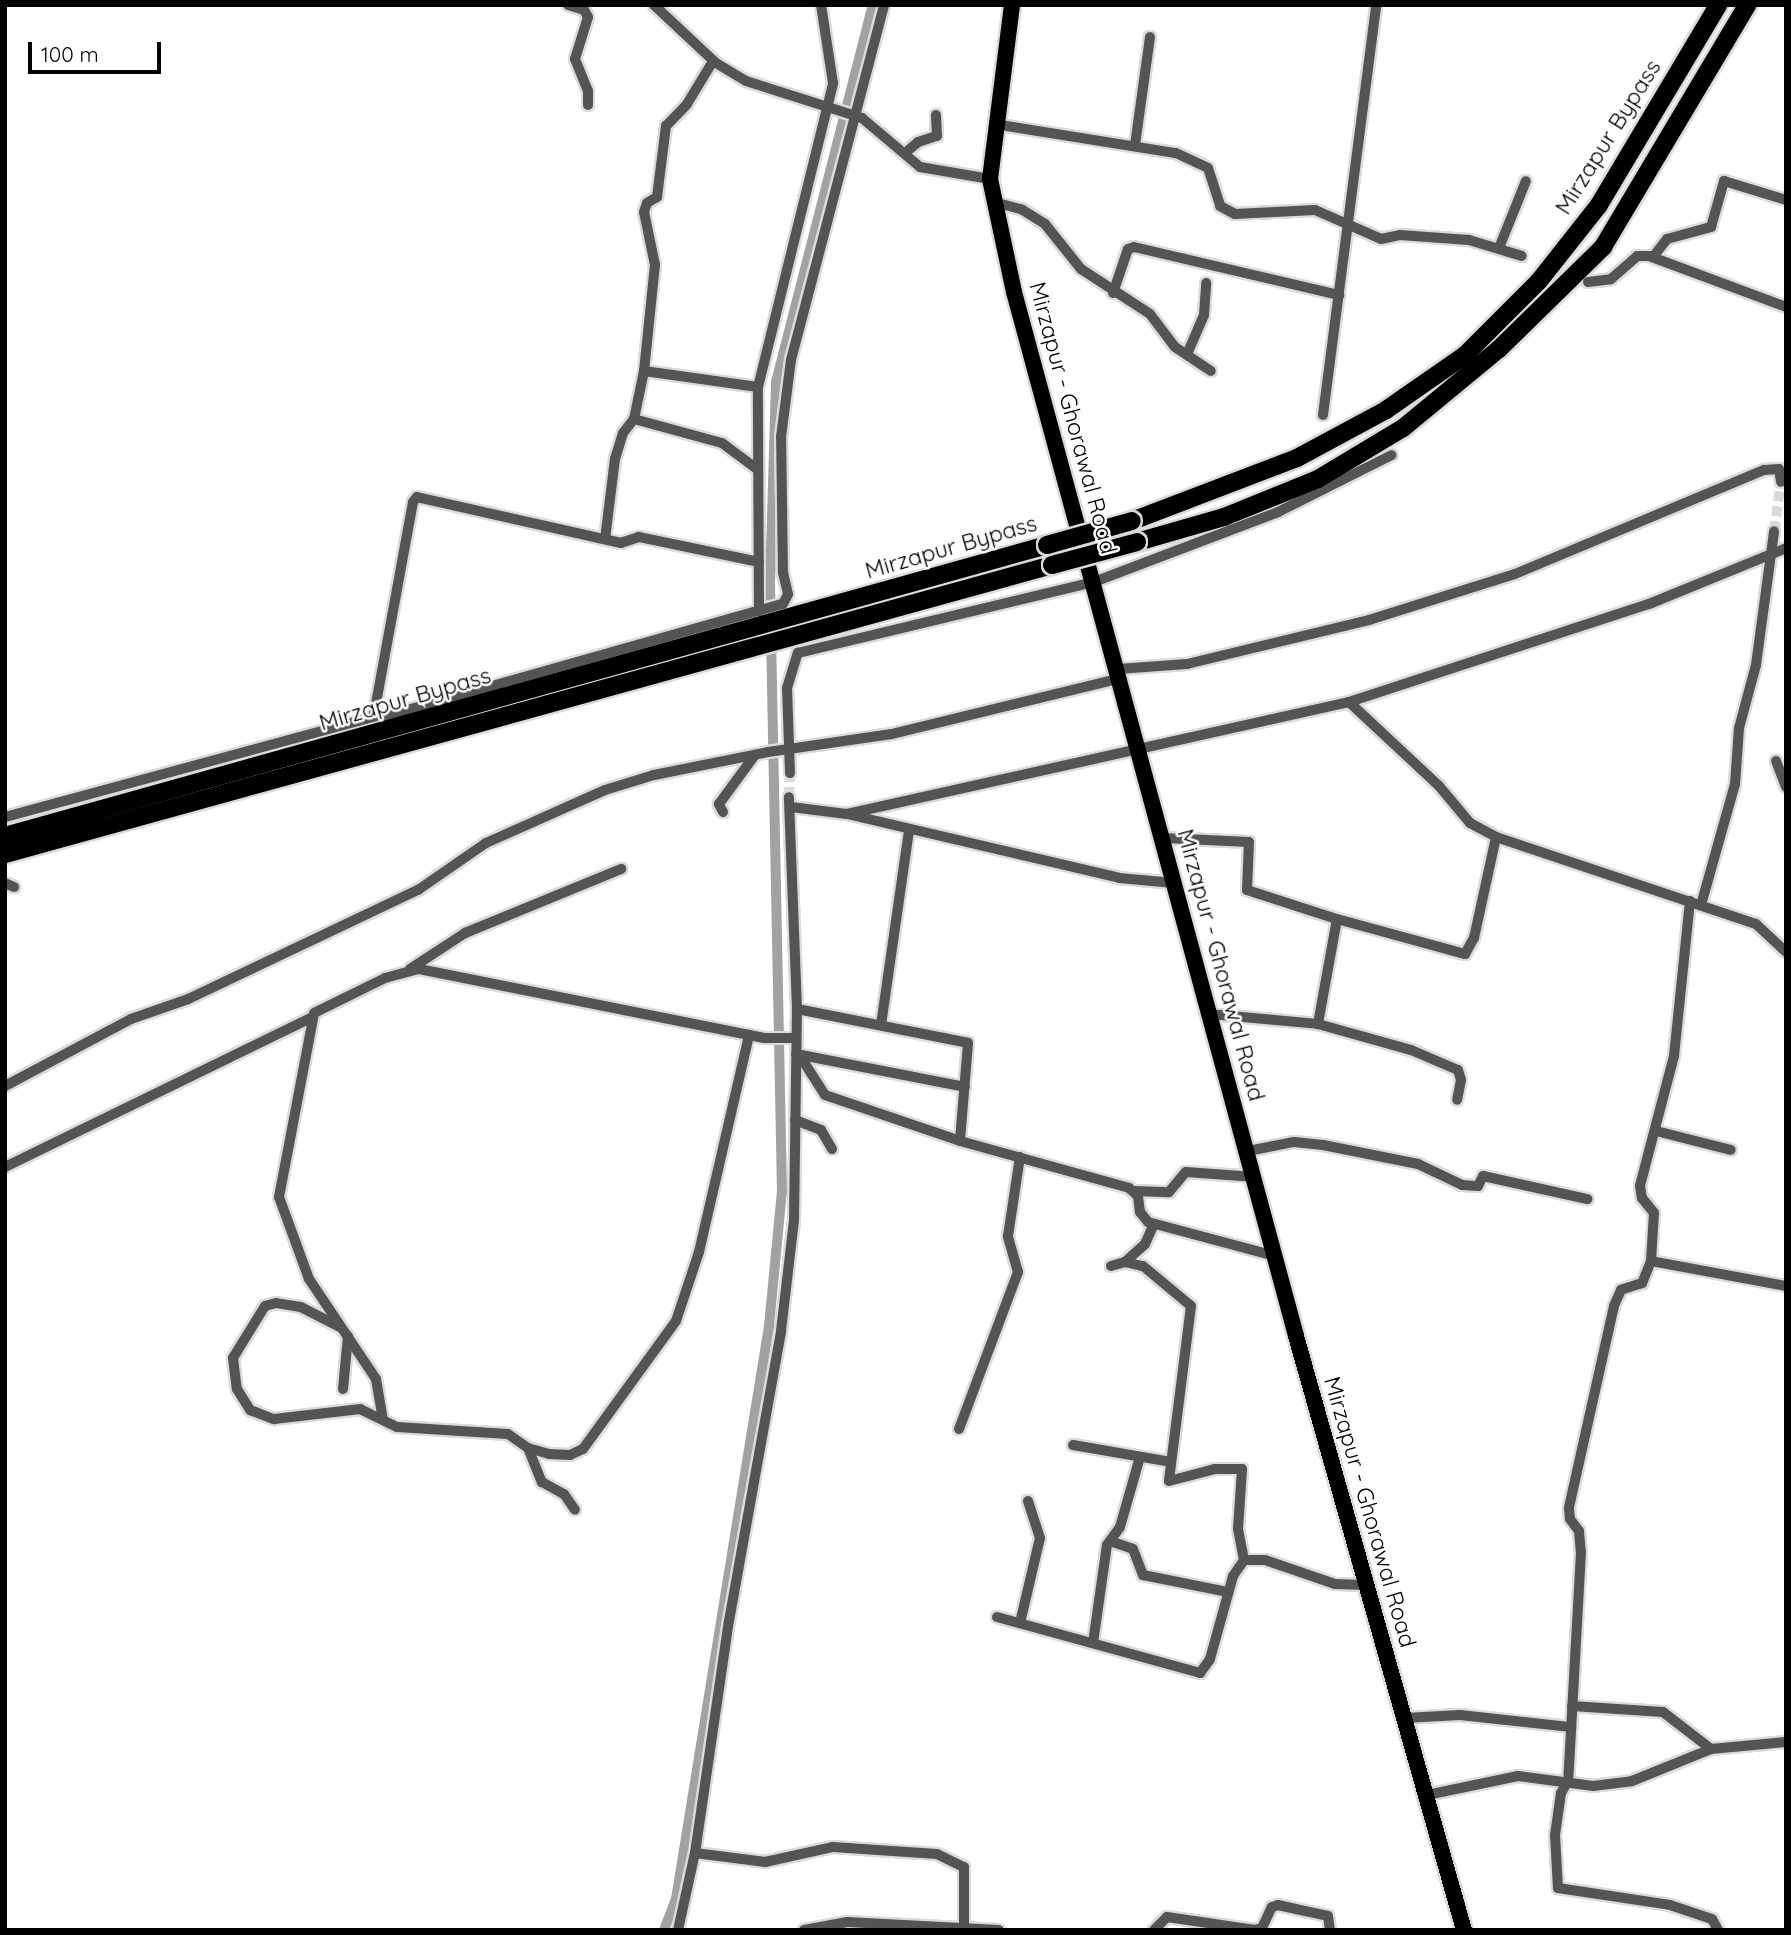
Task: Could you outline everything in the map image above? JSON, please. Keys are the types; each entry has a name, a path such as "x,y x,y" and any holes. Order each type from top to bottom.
{"highway":[{"name":"Mirzapur Bypass","path":"5,836 1132,521 1297,458 1386,410 1465,355 1539,281 1599,205 1718,5"},
{"name":"Mirzapur Bypass","path":"5,854 1137,542 1224,517 1318,479 1403,428 1499,349 1603,247 1747,5"}],"main road":[{"name":"Mirzapur - Ghorawal Road","path":"1012,5 994,124 990,179 994,202 1209,1014 1366,1584 1465,1930"}],"street":[{"path":"568,5 584,10 588,17 575,60 588,91 588,106"},
{"path":"654,5 713,61 746,81 853,115 920,167 990,179"},
{"path":"763,610 759,562 758,387 833,109 833,83 821,5"},
{"path":"5,817 783,604 789,594 783,573 781,437 791,360 853,115 884,5"},
{"path":"1323,415 1376,5"},
{"path":"1135,145 1150,37"},
{"path":"605,539 619,444 634,419 644,372 655,265 644,212 647,204 657,197 666,126 687,104 713,61"},
{"path":"905,153 918,142 937,136 936,115"},
{"path":"994,124 1135,145 1202,164 1225,211 1251,216 1315,210 1334,215 1347,226"},
{"path":"1499,248 1526,181"},
{"path":"1653,257 1667,239 1711,226 1724,181 1786,200"},
{"path":"994,202 1021,209 1045,224 1081,269 1113,293 1150,314 1175,347 1188,352 1211,371"},
{"path":"1347,226 1353,224 1381,239 1433,236 1499,248 1522,256"},
{"path":"1113,293 1128,249 1134,247 1339,295"},
{"path":"1588,282 1617,276 1637,256 1653,257 1786,307"},
{"path":"1188,352 1204,315 1206,283"},
{"path":"644,372 758,387"},
{"path":"634,419 722,443 757,470"},
{"path":"790,773 786,751 788,688 798,653 1094,582 1279,512 1392,455"},
{"path":"5,1086 131,1019 188,999 418,890 512,830 636,779 978,714 1119,674 1187,664 1369,620 1515,574 1772,468 1779,469 1781,482"},
{"path":"376,716 415,498 621,543 639,537 759,562"},
{"path":"1718,1930 1712,1919 1670,1905 1558,1888 1555,1835 1561,1793 1568,1781 1581,1540 1569,1508 1614,1306 1621,1290 1642,1283 1651,1261 1654,1213 1640,1191 1674,1056 1695,903 1735,784 1739,728 1756,665 1774,531"},
{"path":"847,814 1349,702 1649,604 1786,548"},
{"path":"1349,702 1438,786 1459,814 1496,837 1695,903 1767,930 1786,952"},
{"path":"723,812 719,804 755,755"},
{"path":"1776,761 1786,787"},
{"path":"1174,883 1119,878 790,802 797,1009 790,1037 797,1055 825,1095 960,1141 1135,1192 1169,1192 1186,1172 1255,1177"},
{"path":"881,1025 909,830"},
{"path":"1163,838 1249,842 1247,890 1337,919 1465,954 1474,937 1496,837"},
{"path":"5,1167 311,1018 335,1001 410,970 465,933 621,869"},
{"path":"1318,1024 1337,919"},
{"path":"410,970 764,1038 790,1037"},
{"path":"797,1009 968,1043 960,1141"},
{"path":"1209,1014 1318,1024 1443,1062 1460,1075 1457,1100"},
{"path":"311,1018 279,1197 309,1279 376,1379 383,1420"},
{"path":"340,1326 302,1307 276,1303 265,1306 233,1358 237,1389 250,1410 265,1418 351,1409 368,1411 407,1429 509,1434 528,1448 559,1455 583,1449 644,1360 671,1332 699,1252 749,1035"},
{"path":"797,1055 965,1087"},
{"path":"678,1930 695,1853 729,1621 781,1331 793,1221 797,1055"},
{"path":"795,1120 821,1130 832,1149"},
{"path":"1656,1131 1731,1150"},
{"path":"1248,1151 1294,1142 1323,1145 1418,1164 1462,1185 1478,1186 1483,1176 1587,1199"},
{"path":"959,1429 1018,1272 1008,1236 1020,1157"},
{"path":"1135,1192 1144,1218 1154,1224 1275,1256"},
{"path":"1111,1266 1125,1262 1145,1244 1154,1224"},
{"path":"1651,1261 1786,1286"},
{"path":"997,1617 1203,1672 1228,1591 1244,1560 1238,1529 1242,1469 1215,1469 1171,1483 1171,1462 1191,1306 1143,1266 1125,1262"},
{"path":"342,1389 348,1336"},
{"path":"1073,1445 1171,1462"},
{"path":"528,1448 542,1482 564,1494 575,1510"},
{"path":"1093,1643 1110,1541 1120,1527 1140,1457"},
{"path":"1020,1623 1040,1538 1028,1501"},
{"path":"1110,1541 1133,1549 1143,1574 1228,1591"},
{"path":"1244,1560 1265,1560 1335,1584 1366,1584"},
{"path":"1572,1706 1663,1712 1711,1749"},
{"path":"1405,1718 1460,1715 1571,1727"},
{"path":"1427,1795 1518,1776 1602,1786 1632,1782 1711,1749 1786,1742"},
{"path":"695,1853 765,1862 833,1847 937,1854 964,1867 964,1928"},
{"path":"1154,1930 1167,1917 1255,1930 1262,1928 1272,1906 1278,1905 1328,1916 1330,1930"},
{"path":"804,1930 847,1922 999,1930"}],"waterway":[{"path":"664,1930 676,1899 769,1326 782,1192 770,585 776,382 873,5"}],"tunnel":[{"path":"1774,531 1781,482"},
{"path":"789,797 790,773"}]}
